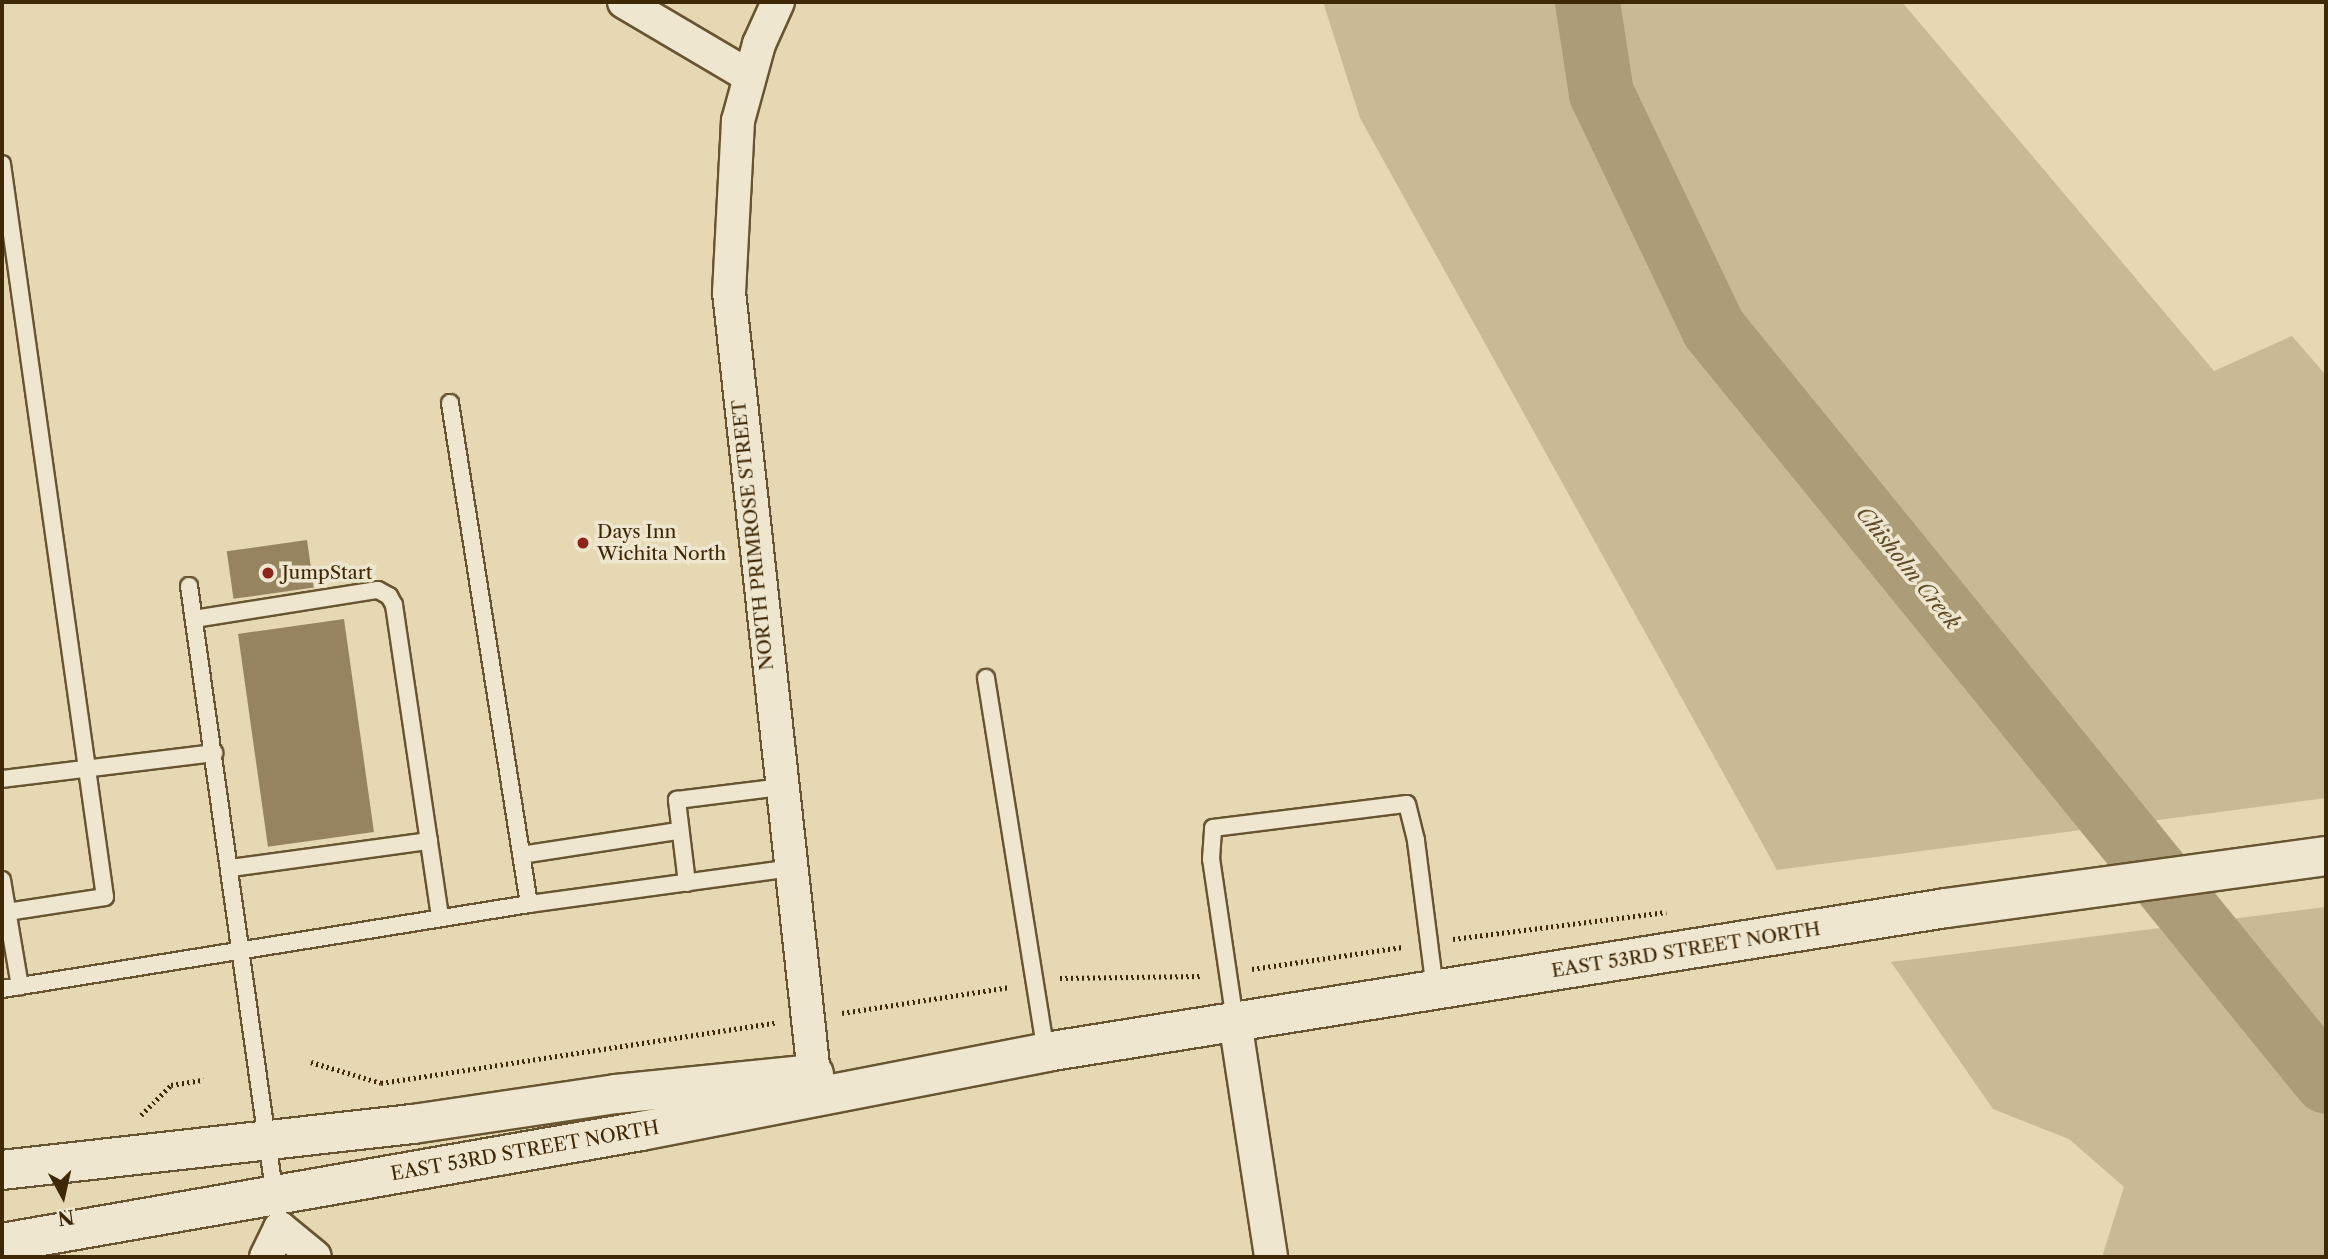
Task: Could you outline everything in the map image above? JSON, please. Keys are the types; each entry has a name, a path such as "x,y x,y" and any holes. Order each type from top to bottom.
{"main road":[{"name":"EAST 53RD STREET NORTH","path":"2,1243 277,1211 641,1131 1046,1052 1946,908 2321,857"},
{"name":"EAST 53RD STREET NORTH","path":"2,1170 268,1141 616,1094 1046,1052"}],"street":[{"path":"624,2 749,76"},
{"name":"NORTH PRIMROSE STREET","path":"778,2 749,76 733,166 729,292 814,1074"},
{"path":"1235,1021 1271,1257"},
{"path":"267,1257 277,1211"},
{"path":"277,1211 315,1257"}],"lane":[{"path":"2,164 106,897 7,912"},
{"path":"450,403 529,904"},
{"path":"190,586 243,950 277,1211"},
{"path":"194,619 379,590 389,596 394,605 440,918"},
{"path":"986,678 1046,1052"},
{"path":"2,779 214,753"},
{"path":"687,883 678,831 677,800 782,787"},
{"path":"1235,1021 1211,859 1213,828 1406,804 1416,841 1434,990"},
{"path":"521,855 678,831"},
{"path":"231,868 429,841"},
{"path":"2,989 529,904 791,868"},
{"path":"2,880 20,986"}],"path":[{"path":"311,1062 381,1083 1070,977 1228,972 1678,910"},
{"path":"129,1116 141,1115 171,1085 204,1080"}],"shaded area":[{"path":"1323,2 1902,2 2214,371 2292,336 2326,375 2326,798 1777,870 1360,118"},
{"path":"2326,907 2326,1257 2102,1257 2124,1187 2069,1139 1993,1109 1891,962"}],"building":[{"path":"307,540 314,588 233,599 227,551"},
{"path":"344,619 374,832 268,847 238,634"}],"waterway":[{"name":"Chisholm Creek","path":"1587,2 1601,93 1713,328 2326,1081"}],"place":[{"name":"Days Inn Wichita North","path":"583,543"},
{"name":"JumpStart","path":"268,573"}]}
